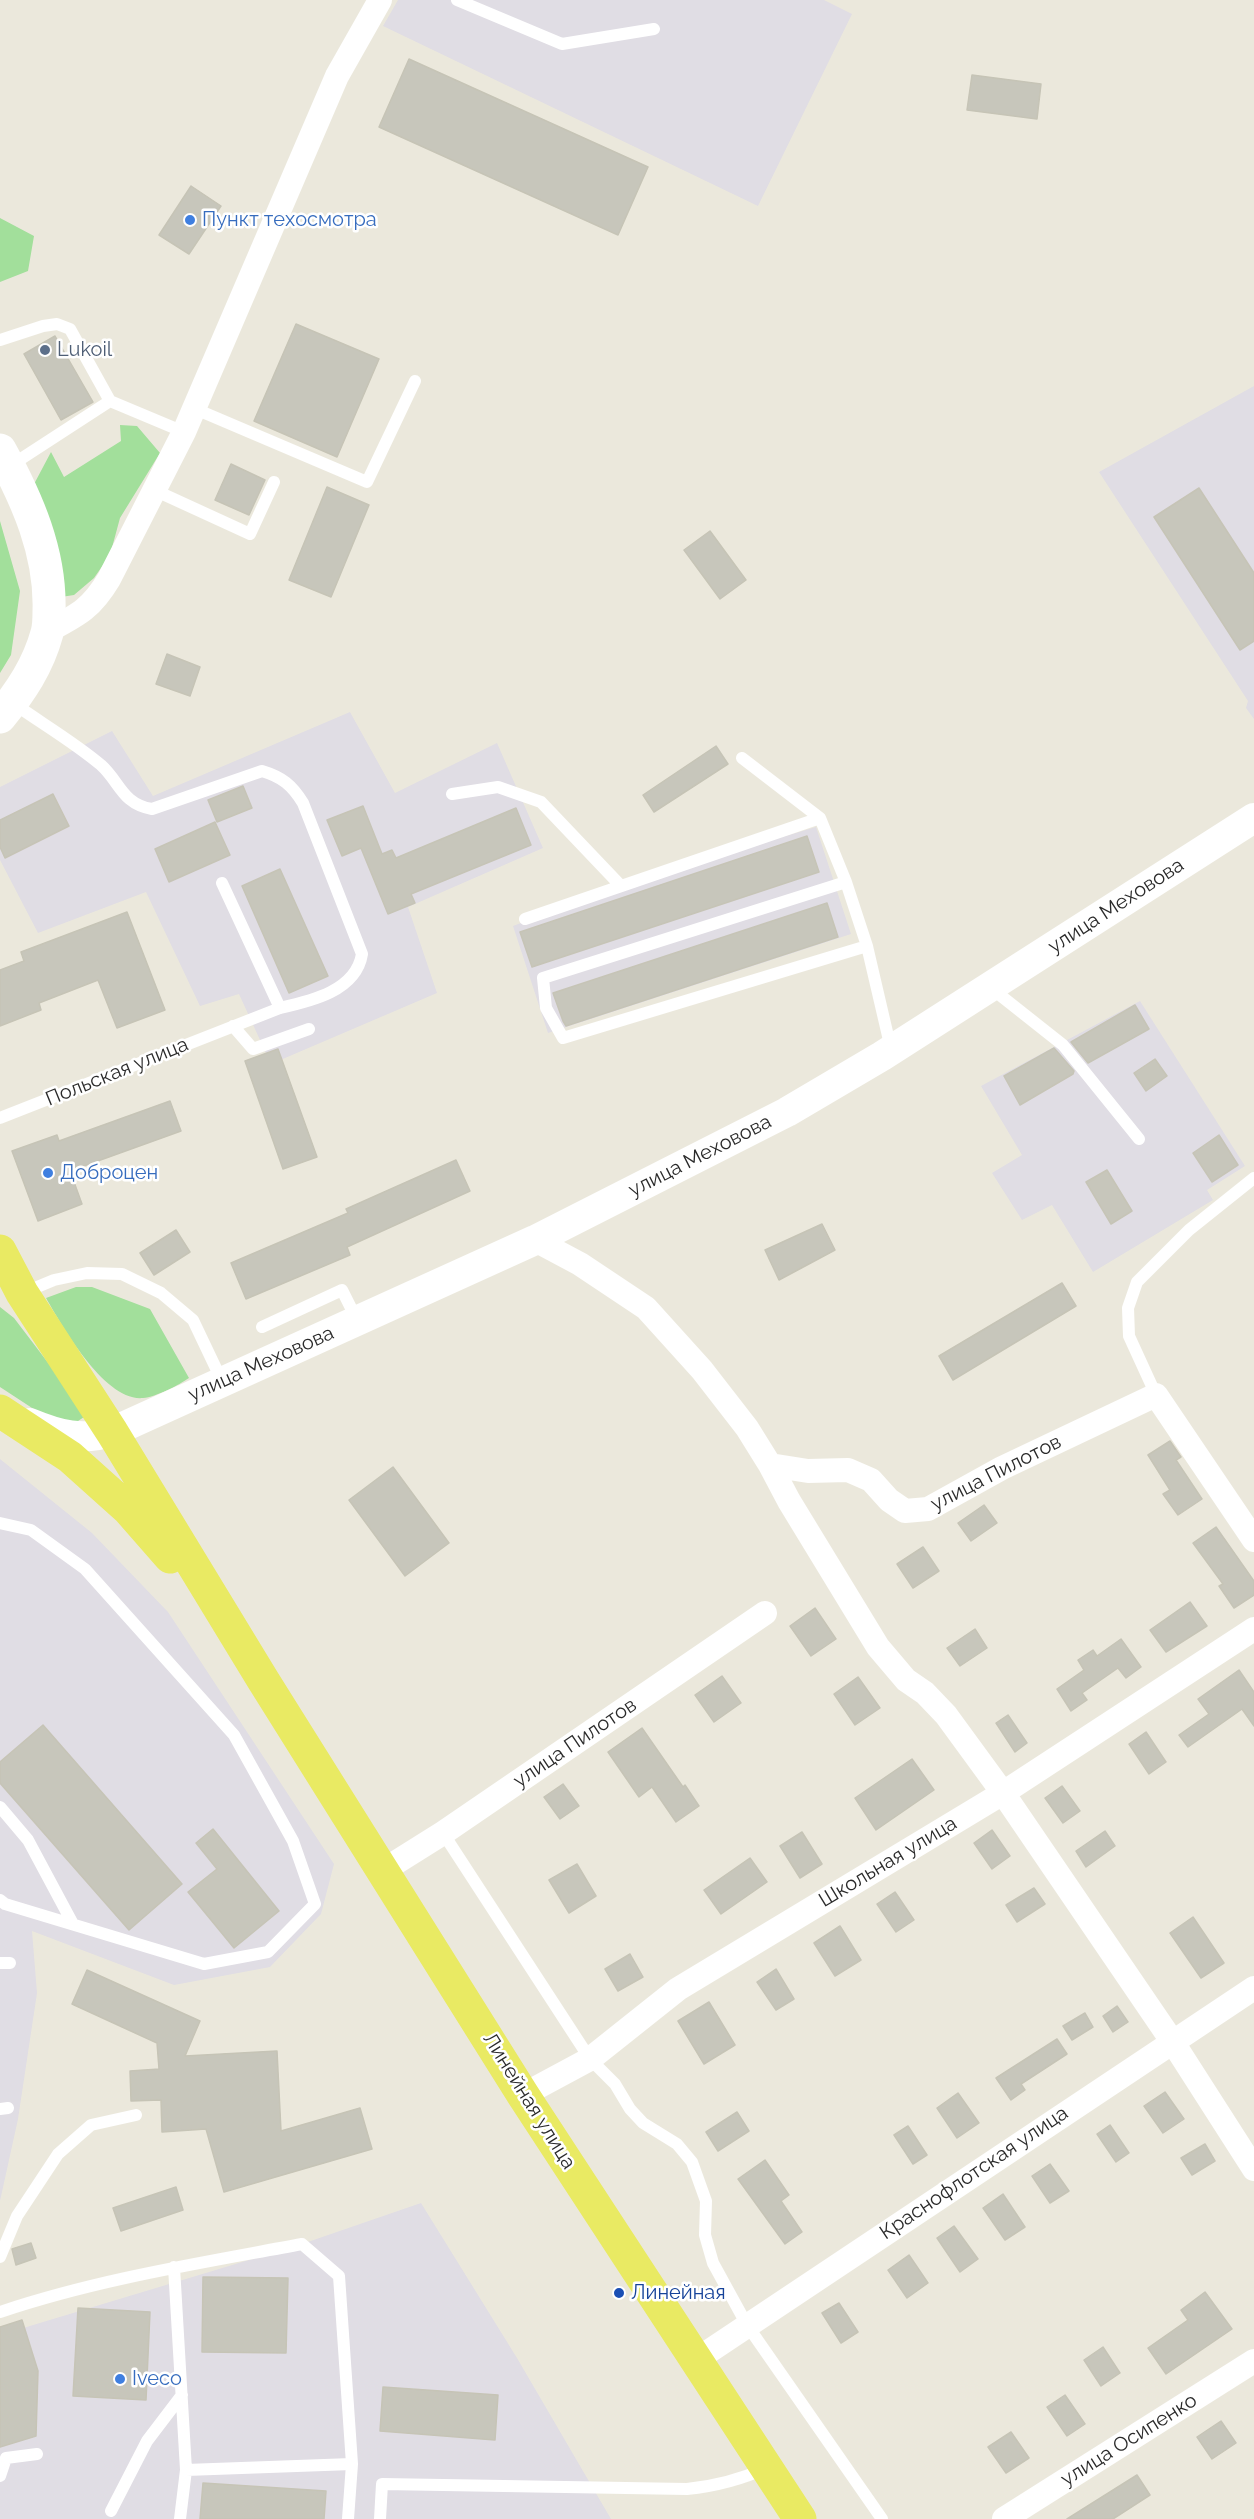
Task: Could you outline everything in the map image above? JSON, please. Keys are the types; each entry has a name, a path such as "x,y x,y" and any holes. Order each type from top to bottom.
{"main road":[{"path":"5,458 31,513 41,541 48,581 48,631 34,667 6,710"},
{"path":"0,1251 22,1293 112,1432 263,1680"},
{"path":"0,1410 70,1457 128,1509 178,1566 263,1680"},
{"name":"Линейная улица","path":"263,1680 523,2095 800,2519"}],"street":[{"path":"48,631 81,613 98,597 183,432 337,76 380,0"},
{"name":"улица Меховова","path":"0,1410 56,1433 75,1438 94,1437 112,1432 535,1240 788,1112 891,1050 1254,818"},
{"path":"535,1240 580,1264 645,1308 702,1370 747,1428 789,1502 878,1647 906,1680 925,1693 946,1715 1003,1793 1172,2041 1254,2169"},
{"path":"1156,1395 1254,1540"},
{"name":"улица Пилотов","path":"770,1465 808,1471 848,1470 872,1480 889,1500 905,1511 928,1509 1002,1468 1156,1395"},
{"name":"улица Пилотов","path":"384,1870 765,1613"},
{"name":"Школьная улица","path":"523,2095 590,2059 678,1989 1003,1793 1254,1629"},
{"name":"Краснофлотская улица","path":"696,2360 1254,1988"},
{"name":"улица Осипенко","path":"1004,2519 1254,2361"}],"lane":[{"path":"457,0 562,44 654,29"},
{"path":"0,340 43,326 57,324 70,329 110,401 183,432"},
{"path":"193,408 367,482 415,381"},
{"path":"5,458 110,401"},
{"path":"154,489 250,534 274,482"},
{"name":"Польская улица","path":"0,1118 233,1026 280,1008 307,1002 334,990 352,977 360,967 362,954 303,803 292,786 277,776 262,771 152,809 139,807 129,800 101,765 6,710"},
{"path":"742,758 820,818 846,882 867,946 891,1050"},
{"path":"452,794 498,787 541,802 620,885"},
{"path":"525,918 820,818"},
{"path":"846,882 543,978 546,1008 563,1038 867,946"},
{"path":"222,883 280,1008"},
{"path":"990,987 1063,1045 1139,1139"},
{"path":"233,1026 253,1049 309,1029"},
{"path":"1156,1395 1129,1336 1128,1308 1137,1282 1188,1230 1254,1178"},
{"path":"22,1293 54,1280 87,1273 122,1274 161,1293 193,1320 222,1381"},
{"path":"262,1327 342,1290 357,1320"},
{"path":"0,1522 31,1530 85,1569 234,1736 293,1841 315,1905 268,1952 204,1964 5,1904 0,1900"},
{"path":"0,1807 28,1840 73,1924"},
{"path":"442,1833 590,2059 615,2084 636,2116 677,2144 692,2162 701,2181 706,2201 705,2235 713,2263 747,2325 882,2519"},
{"path":"0,2257 17,2216 58,2154 91,2125 136,2115"},
{"path":"0,2312 57,2293 302,2244 339,2276 352,2464 348,2519"},
{"path":"174,2268 186,2470 180,2519"},
{"path":"111,2511 147,2441 182,2394"},
{"path":"0,2475 6,2458 37,2454"},
{"path":"186,2470 352,2464"},
{"path":"380,2519 381,2484 687,2489 723,2484 767,2468"}],"shaded area":[{"path":"398,0 824,0 852,14 758,206 383,26"},
{"path":"1254,386 1254,719 1246,708 1248,701 1099,472"},
{"path":"350,712 395,793 497,743 543,848 408,907 437,993 271,1064 239,994 200,1006 146,892 38,933 0,860 0,787 112,731 153,796"},
{"path":"816,827 851,934 548,1033 513,926 620,885"},
{"path":"1140,1001 1245,1166 1207,1190 1213,1200 1093,1272 1052,1205 1022,1220 992,1173 1022,1155 981,1086"},
{"path":"0,1459 92,1533 168,1612 334,1864 321,1914 270,1967 174,1985 32,1931 37,1993 18,2119 0,2201"},
{"path":"421,2203 517,2358 611,2519 0,2519 0,2335 302,2244"}],"green space":[{"path":"0,218 34,236 28,271 0,282"},
{"path":"120,425 137,426 160,453 120,518 110,555 94,578 74,595 61,597 50,526 33,486 51,452 64,477 121,441"},
{"path":"0,521 20,591 11,655 0,673"},
{"path":"76,1287 92,1287 150,1309 189,1378 161,1393 143,1398 129,1396 114,1388 86,1360 46,1298"},
{"path":"0,1307 14,1318 81,1406 84,1417 72,1425 55,1423 0,1387"}],"building":[{"path":"409,59 648,167 618,235 379,127"},
{"path":"972,75 1041,84 1037,119 967,110"},
{"name":"Пункт техосмотра","path":"191,186 221,206 189,254 159,235"},
{"path":"296,324 379,359 337,457 254,421"},
{"path":"55,336 93,402 61,420 24,354"},
{"path":"231,464 265,480 249,515 215,500"},
{"path":"327,487 369,505 331,597 289,580"},
{"path":"1199,488 1254,573 1254,641 1240,650 1154,517"},
{"path":"710,531 746,580 720,599 684,550"},
{"path":"167,654 200,667 190,696 156,684"},
{"path":"716,746 728,764 654,812 643,795"},
{"path":"243,786 252,808 217,822 208,800"},
{"path":"53,794 69,826 5,858 0,847 0,820"},
{"path":"363,806 382,854 392,850 396,858 516,808 531,845 411,894 415,903 388,914 361,848 342,856 327,820"},
{"path":"215,822 230,855 169,882 155,849"},
{"path":"807,836 819,872 532,967 520,932"},
{"path":"280,869 328,976 289,993 242,886"},
{"path":"827,903 838,937 566,1026 563,1021 553,993"},
{"path":"127,912 165,1010 117,1028 98,980 39,1003 41,1010 0,1026 0,970 24,961 21,952"},
{"path":"1135,1005 1149,1029 1088,1063 1071,1042"},
{"path":"1054,1048 1074,1071 1073,1074 1020,1105 1004,1076"},
{"path":"278,1049 317,1157 283,1169 245,1061"},
{"path":"1155,1059 1167,1076 1146,1091 1134,1073"},
{"path":"170,1101 181,1131 70,1171 82,1204 38,1221 12,1151 57,1135 59,1141"},
{"path":"1219,1135 1238,1165 1212,1182 1193,1153"},
{"path":"456,1160 470,1191 347,1247 350,1255 246,1299 231,1263 348,1213 346,1209"},
{"path":"1107,1170 1132,1211 1111,1224 1086,1182"},
{"path":"822,1224 835,1250 779,1280 765,1250"},
{"path":"176,1230 190,1252 154,1275 140,1253"},
{"path":"1062,1283 1076,1306 953,1380 939,1356"},
{"path":"1170,1441 1181,1457 1176,1460 1202,1499 1178,1515 1163,1494 1170,1490 1148,1455"},
{"path":"393,1467 449,1543 405,1576 349,1500"},
{"path":"984,1505 997,1523 971,1541 958,1523"},
{"path":"1216,1527 1254,1581 1254,1595 1234,1608 1219,1586 1223,1584 1193,1543"},
{"path":"923,1547 939,1571 913,1588 897,1564"},
{"path":"1190,1602 1207,1626 1166,1652 1150,1630"},
{"path":"815,1608 836,1639 811,1656 790,1626"},
{"path":"975,1629 987,1648 960,1666 947,1648"},
{"path":"1121,1639 1141,1667 1126,1678 1118,1668 1082,1693 1087,1700 1071,1711 1057,1689 1084,1670 1078,1660 1093,1650 1097,1656"},
{"path":"1239,1670 1254,1692 1254,1726 1242,1709 1188,1747 1179,1735 1209,1714 1198,1699"},
{"path":"722,1676 741,1703 714,1722 695,1695"},
{"path":"858,1677 880,1708 855,1725 834,1694"},
{"path":"1008,1715 1027,1743 1015,1752 996,1723"},
{"path":"43,1725 182,1884 129,1930 0,1783 0,1762"},
{"path":"642,1728 699,1806 676,1822 652,1787 639,1797 608,1752"},
{"path":"1146,1732 1166,1762 1149,1774 1129,1744"},
{"path":"912,1759 934,1790 876,1830 855,1798"},
{"path":"563,1784 579,1806 560,1819 544,1797"},
{"path":"1062,1786 1080,1811 1063,1823 1045,1798"},
{"path":"213,1829 279,1911 234,1948 188,1892 217,1869 196,1843"},
{"path":"992,1830 1010,1856 992,1869 974,1843"},
{"path":"1105,1831 1115,1846 1086,1867 1076,1851"},
{"path":"802,1832 822,1864 800,1878 780,1846"},
{"path":"750,1858 767,1882 721,1914 704,1890"},
{"path":"577,1864 596,1896 569,1913 549,1880"},
{"path":"1034,1888 1045,1904 1017,1922 1006,1905"},
{"path":"895,1892 914,1920 896,1932 877,1904"},
{"path":"1193,1917 1224,1963 1201,1978 1170,1933"},
{"path":"840,1926 861,1960 835,1976 814,1943"},
{"path":"630,1954 643,1977 618,1991 605,1969"},
{"path":"776,1969 794,1999 776,2010 757,1982"},
{"path":"87,1970 200,2021 185,2056 277,2051 281,2131 360,2108 372,2149 224,2192 206,2129 162,2132 161,2100 131,2101 130,2071 159,2069 157,2043 72,2004"},
{"path":"709,2002 735,2045 704,2064 678,2021"},
{"path":"1117,2006 1128,2022 1113,2032 1103,2016"},
{"path":"1085,2013 1093,2027 1072,2040 1063,2026"},
{"path":"1057,2039 1067,2054 1021,2084 1025,2090 1011,2100 996,2078"},
{"path":"1165,2092 1184,2119 1163,2133 1144,2106"},
{"path":"958,2093 979,2123 957,2138 937,2108"},
{"path":"737,2112 749,2131 718,2151 706,2132"},
{"path":"1110,2125 1129,2153 1116,2162 1097,2134"},
{"path":"908,2126 927,2155 913,2164 894,2135"},
{"path":"1205,2144 1215,2161 1192,2175 1181,2158"},
{"path":"765,2160 789,2195 781,2201 802,2232 785,2244 738,2179"},
{"path":"1050,2164 1069,2191 1050,2203 1032,2176"},
{"path":"176,2187 183,2210 121,2231 113,2208"},
{"path":"1003,2194 1025,2227 1005,2240 983,2208"},
{"path":"954,2226 978,2259 960,2272 937,2238"},
{"path":"31,2243 36,2258 16,2265 12,2249"},
{"path":"909,2255 928,2283 907,2298 888,2270"},
{"path":"203,2277 288,2278 286,2353 202,2352"},
{"path":"1205,2292 1232,2329 1166,2374 1148,2348 1188,2320 1181,2310"},
{"path":"839,2303 858,2332 841,2343 822,2313"},
{"path":"78,2308 150,2312 146,2400 73,2396"},
{"path":"22,2320 38,2371 36,2436 0,2447 0,2327"},
{"path":"1103,2347 1120,2373 1101,2386 1084,2360"},
{"path":"383,2387 498,2395 495,2440 380,2431"},
{"path":"1065,2395 1085,2424 1067,2436 1047,2407"},
{"path":"1221,2421 1236,2443 1212,2459 1197,2437"},
{"path":"1011,2432 1029,2458 1006,2473 988,2447"},
{"path":"1137,2475 1150,2495 1113,2519 1067,2519"},
{"path":"203,2483 326,2491 324,2519 200,2519"}],"place":[{"name":"Пункт техосмотра","path":"190,220"},
{"name":"Lukoil","path":"45,350"},
{"name":"Доброцен","path":"48,1173"},
{"name":"Линейная","path":"619,2293"},
{"name":"Iveco","path":"120,2379"}]}
